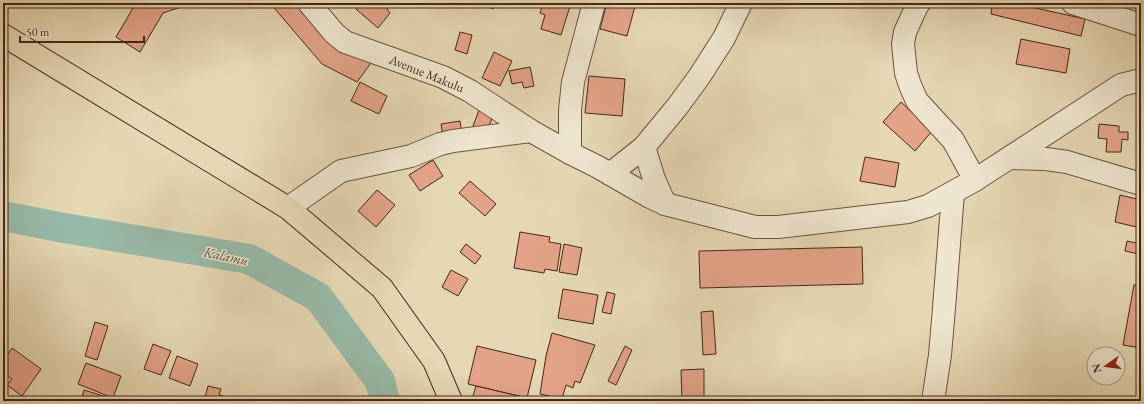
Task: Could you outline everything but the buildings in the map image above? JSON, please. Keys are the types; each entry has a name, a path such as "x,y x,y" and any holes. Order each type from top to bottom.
{"main road":[{"path":"3,35 288,208 382,288 434,361 452,401"}],"street":[{"name":"Avenue Makulu","path":"309,3 334,33 345,42 443,77 470,91 531,131 650,197 665,204 755,227 778,227 908,212 928,206 975,180 1121,85 1141,80"},
{"path":"570,153 570,110 573,82 594,3"},
{"path":"610,174 644,147 672,113 699,77 724,38 741,3"},
{"path":"919,3 916,6 905,32 903,51 906,73 917,100 953,140 975,180"},
{"path":"1073,3 1141,25"},
{"path":"288,208 342,171 411,156 440,144 453,141 531,131"},
{"path":"644,147 654,179 665,204"},
{"path":"1009,158 1067,162 1141,184"},
{"path":"933,401 940,355 953,193"}],"waterway":[{"name":"Kalamu","path":"3,216 64,228 249,259 318,297 380,381 385,401"}]}
